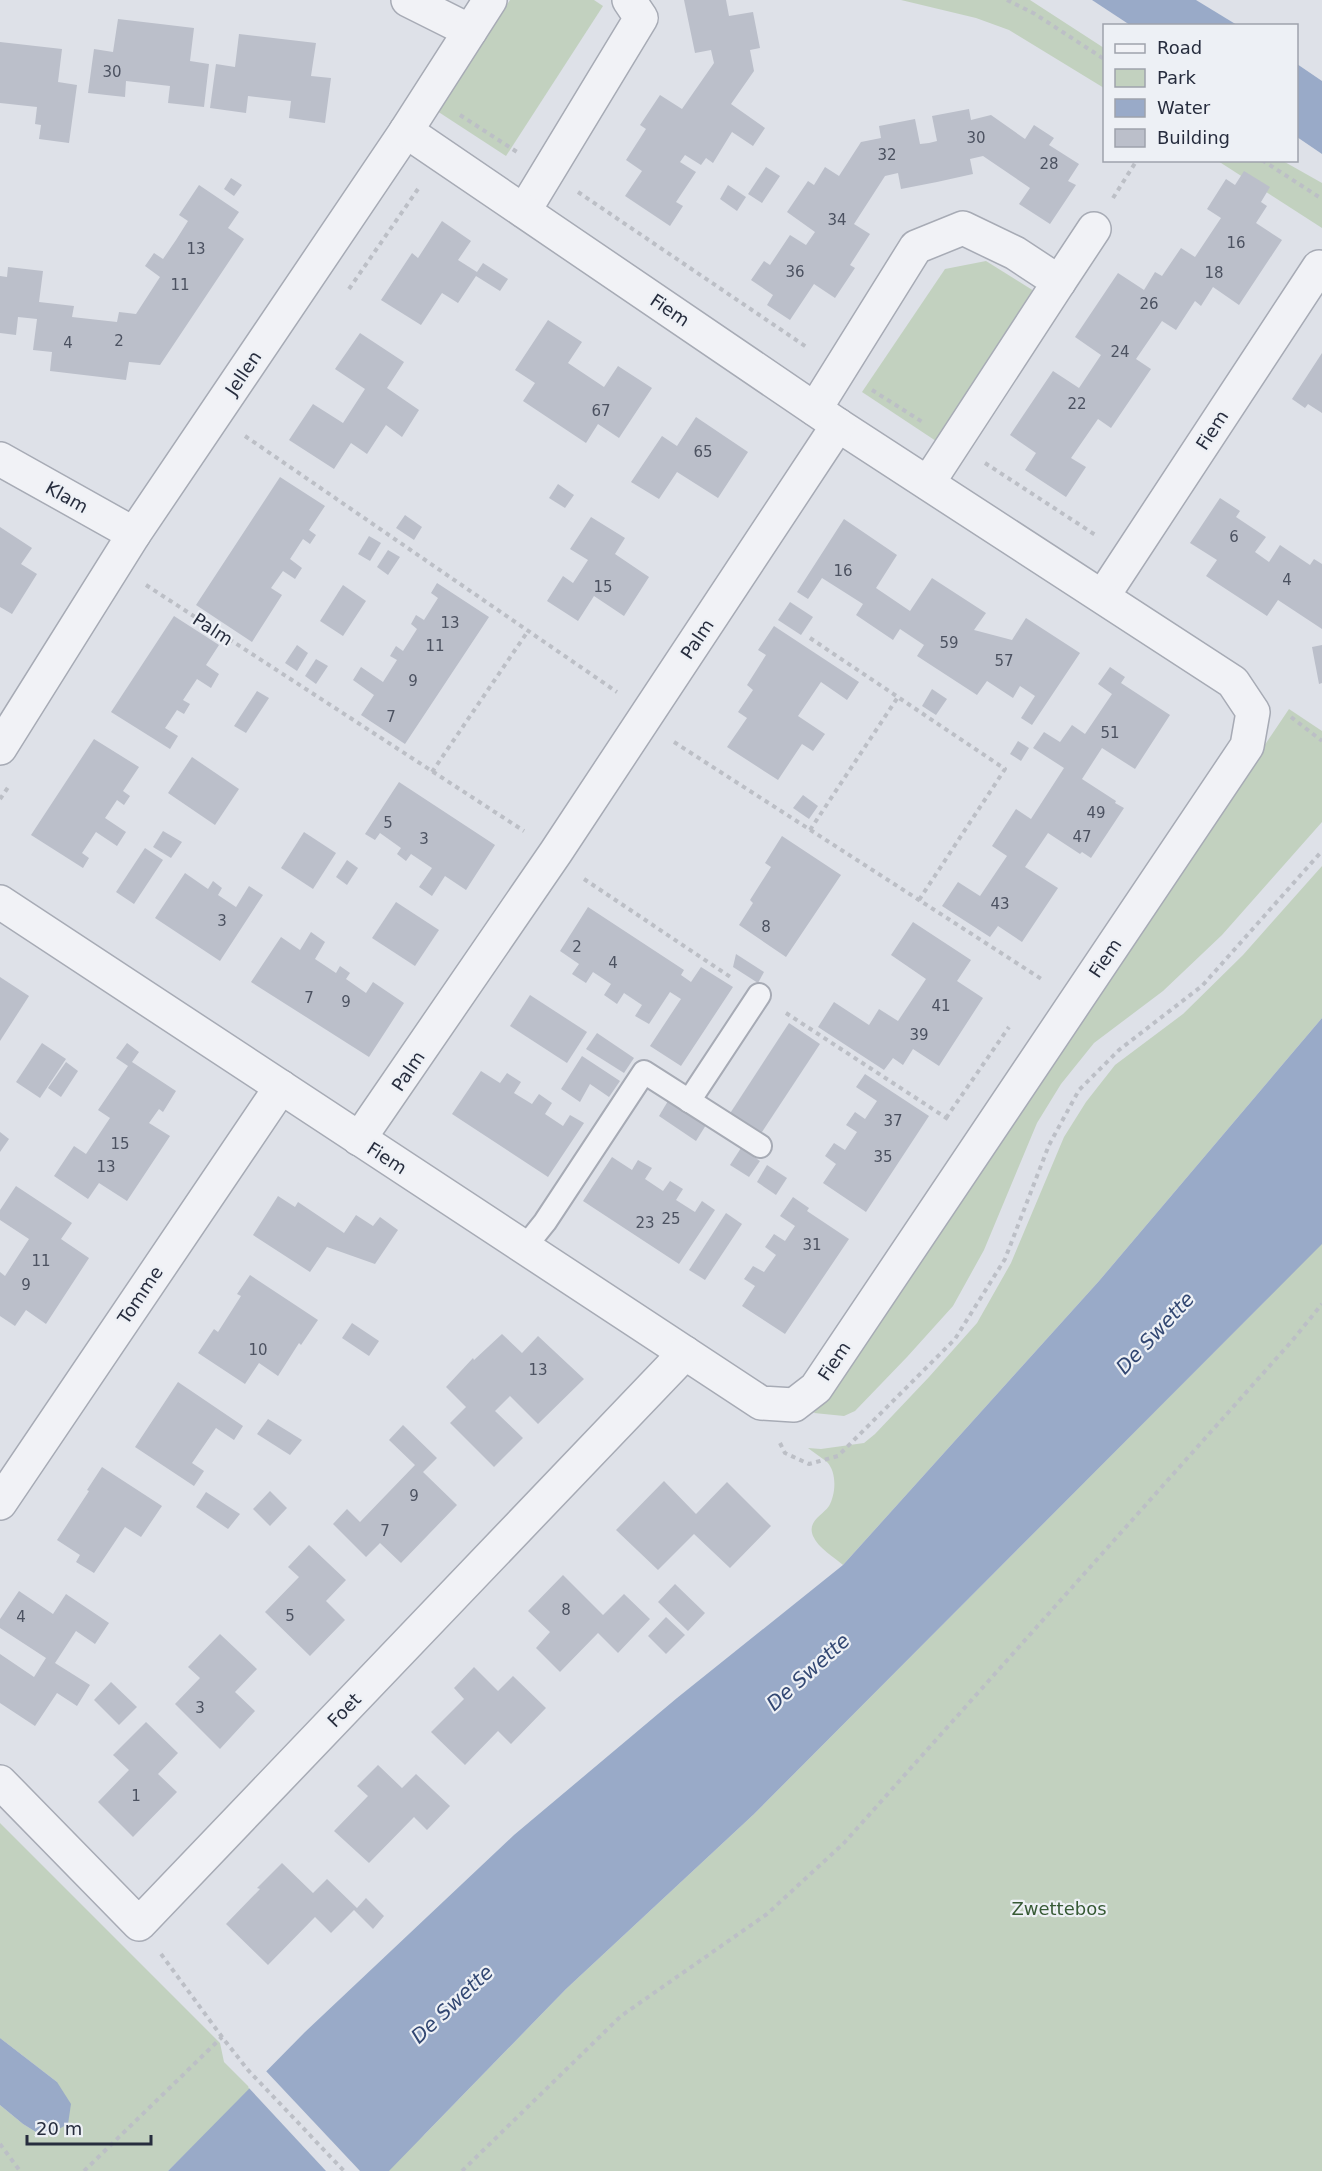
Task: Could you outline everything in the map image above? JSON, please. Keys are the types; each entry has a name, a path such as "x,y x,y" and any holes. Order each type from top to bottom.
{"street":[{"path":"408,0 470,31"},
{"name":"Jellen","path":"0,748 134,534 406,131 490,0"},
{"path":"524,211 641,18 629,0"},
{"name":"Fiem","path":"0,902 761,1403 794,1405 816,1388 1247,746 1253,712 1233,682 826,417 406,131"},
{"path":"826,417 839,369 916,248 963,228 1016,253 1059,282"},
{"path":"928,483 1094,229"},
{"name":"Fiem","path":"1103,596 1319,267 1322,268"},
{"name":"Palm","path":"359,1139 556,852 648,713 826,417"},
{"name":"Klam","path":"0,459 134,534"},
{"name":"Tomme","path":"0,1503 281,1087"},
{"name":"Foet","path":"139,1924 685,1353"},
{"path":"0,1782 139,1924"}],"lane":[{"path":"689,1101 759,995"},
{"path":"525,1247 545,1222 644,1072 760,1146"}],"path":[{"path":"1007,0 1035,14 1103,58"},
{"path":"429,95 548,172 839,369 1129,557"},
{"path":"1265,162 1322,199"},
{"path":"213,417 248,438 648,713 674,743 1076,1001"},
{"name":"Palm","path":"116,564 556,852"},
{"path":"432,772 528,631"},
{"path":"810,638 1005,770 919,900"},
{"path":"810,830 898,697"},
{"path":"761,1403 785,1453 809,1464 838,1456 955,1339 1005,1258 1049,1145 1079,1090 1119,1050 1202,986 1322,851"},
{"path":"1035,988 1042,979"},
{"path":"946,1118 1010,1025"},
{"path":"462,2171 621,2016 767,1914 844,1843 1283,1351 1322,1304"},
{"path":"139,1924 248,2070 344,2171"},
{"path":"84,2171 222,2037"},
{"path":"0,2144 20,2171"}],"green space":[{"path":"510,0 594,0 603,6 506,156 437,111"},
{"path":"901,0 1030,0 1103,47 1103,87 1009,30 976,18"},
{"path":"1220,162 1285,162 1322,183 1322,228"},
{"path":"986,261 1042,296 942,445 862,392 945,269"},
{"path":"1289,709 1322,731 1322,822 1222,935 1163,991 1094,1043 1061,1084 1037,1123 984,1250 953,1306 855,1411 844,1416 814,1413"},
{"path":"1322,866 1322,1018 1099,1281 843,1565 822,1548 813,1536 812,1526 829,1506 834,1483 830,1466 808,1448 821,1449 864,1443 929,1377 977,1323 1011,1263 1064,1137 1086,1102 1115,1065 1183,1014 1243,955"},
{"name":"Zwettebos","path":"1322,1237 1322,2171 384,2171 425,2134 566,1989 753,1815 1265,1301"},
{"path":"0,1823 220,2043 224,2062 251,2089 168,2171 0,2171 0,2105 23,2124 44,2137 57,2082 0,2038"}],"water":[{"path":"1092,0 1196,0 1235,24 1128,24"},
{"path":"1298,65 1322,81 1322,154 1298,138"},
{"name":"De Swette","path":"1322,1018 1322,1244 753,1815 566,1989 389,2171 168,2171 305,2032 514,1835 677,1698 843,1565 1099,1281"},
{"path":"0,2038 57,2082 71,2104 68,2124 44,2137 23,2124 0,2105"}],"pier":[{"path":"265,2070 360,2171 326,2171 248,2087"}],"building":[{"path":"684,0 726,0 729,16 753,12 760,48 750,50 754,71 731,104 765,128 753,146 732,132 713,163 706,158 701,165 685,155 680,162 696,172 676,202 683,206 670,226 625,196 642,171 626,160 646,129 640,125 660,95 682,109 714,63 711,50 695,53"},
{"path":"118,19 194,28 190,61 209,64 204,107 168,103 170,86 126,81 125,97 88,93 94,49 113,52"},
{"path":"239,34 316,43 311,76 331,78 325,123 289,118 291,101 248,96 246,113 210,108 216,64 235,67"},
{"path":"0,42 62,49 58,82 77,85 69,143 39,139 41,125 35,124 37,107 0,103"},
{"path":"969,109 971,120 991,115 1025,139 1034,125 1054,138 1049,145 1079,164 1068,181 1076,185 1050,224 1019,204 1030,188 983,156 970,159 973,174 937,182 901,189 898,173 885,176 854,224 870,234 850,265 855,268 835,298 814,284 790,320 767,305 773,295 751,280 764,261 770,265 790,235 806,245 815,232 787,212 808,181 814,185 825,167 839,176 861,142 881,138 879,126 915,119 920,144 929,143 937,141 932,116"},
{"path":"766,167 780,176 762,203 748,194"},
{"path":"1244,171 1270,187 1261,202 1267,206 1256,223 1282,240 1239,305 1213,287 1201,306 1195,301 1176,330 1162,321 1136,359 1151,369 1111,428 1098,419 1071,458 1086,467 1066,497 1025,470 1036,453 1010,435 1053,371 1079,388 1101,355 1075,337 1118,273 1144,290 1155,272 1162,276 1181,248 1195,257 1221,218 1207,209 1226,179 1235,185"},
{"path":"231,178 242,185 234,196 224,189"},
{"path":"199,185 239,212 228,228 244,239 160,365 129,362 126,380 50,371 52,352 33,350 37,319 18,317 16,335 0,333 0,276 7,277 8,267 43,271 39,302 74,306 72,317 117,322 119,312 136,314 160,277 145,266 154,253 163,259 176,240 188,221 179,215"},
{"path":"728,185 746,197 737,211 720,199"},
{"path":"442,221 471,241 458,260 477,272 483,263 508,279 500,291 476,276 458,303 442,293 421,325 381,300 412,253 418,258"},
{"path":"548,320 582,342 568,363 604,387 618,366 652,388 619,438 598,424 586,443 523,401 535,383 515,370"},
{"path":"360,333 404,362 387,388 419,410 402,437 386,425 367,454 351,443 334,469 289,440 313,404 343,423 365,389 335,369"},
{"path":"1322,353 1322,413 1308,404 1305,408 1292,399"},
{"path":"696,417 748,452 718,498 677,472 659,499 631,482 662,436 677,446"},
{"path":"280,477 325,506 309,530 316,535 310,544 303,539 290,559 302,568 295,579 283,571 271,588 282,595 252,642 196,605"},
{"path":"558,484 574,495 565,508 549,498"},
{"path":"1220,498 1240,511 1236,517 1266,537 1255,552 1269,562 1280,545 1310,565 1314,559 1322,564 1322,629 1278,600 1267,616 1206,576 1217,560 1190,543"},
{"path":"405,515 422,527 414,540 396,528"},
{"path":"591,517 625,538 615,554 649,577 624,616 594,596 578,621 547,601 563,576 573,583 588,560 570,549"},
{"path":"844,519 897,555 876,588 910,611 932,578 986,613 974,630 1012,640 1026,618 1080,653 1032,725 1021,718 1035,696 1020,686 1013,698 987,681 977,695 917,656 924,645 900,629 893,640 856,615 863,604 822,578 808,599 797,592"},
{"path":"0,527 32,548 21,564 37,574 12,614 0,607"},
{"path":"369,536 381,543 370,561 358,554"},
{"path":"388,550 400,557 388,575 377,567"},
{"path":"437,583 489,617 405,744 361,715 374,695 353,680 361,667 383,682 397,660 390,656 396,646 403,651 417,629 411,624 416,615 424,620 438,598 431,593"},
{"path":"343,585 366,601 343,636 320,621"},
{"path":"790,602 813,617 801,635 778,620"},
{"path":"174,616 219,645 206,665 219,674 211,688 197,679 183,700 190,704 184,714 177,710 165,728 178,736 170,749 111,712"},
{"path":"774,626 859,682 847,700 821,682 798,716 825,734 813,751 802,744 778,780 727,747 747,718 738,712 753,690 747,685 766,655 758,650"},
{"path":"297,645 308,653 297,671 285,663"},
{"path":"1322,645 1322,683 1319,684 1312,647"},
{"path":"316,659 328,666 316,684 305,676"},
{"path":"1110,667 1125,677 1121,683 1170,715 1135,769 1102,748 1082,779 1124,808 1091,858 1082,852 1080,854 1048,833 1025,867 1058,888 1022,942 998,926 990,937 942,906 958,882 980,896 1007,856 992,846 1016,809 1031,819 1064,768 1033,748 1044,732 1060,742 1072,725 1085,734 1112,694 1098,684"},
{"path":"932,689 947,699 936,715 922,706"},
{"path":"257,691 269,698 246,733 234,726"},
{"path":"94,739 139,767 123,791 130,796 124,805 117,800 105,818 126,832 117,846 96,832 82,853 89,858 83,868 31,835"},
{"path":"1018,741 1029,748 1021,761 1010,754"},
{"path":"192,757 239,789 215,825 168,793"},
{"path":"399,782 495,845 466,890 445,876 432,896 419,887 432,868 411,854 406,861 397,854 401,848 380,833 375,840 365,834"},
{"path":"803,795 818,806 809,819 793,808"},
{"path":"163,831 182,842 171,858 153,847"},
{"path":"304,832 336,853 313,889 281,868"},
{"path":"782,836 841,875 786,957 739,925 753,903 750,900 771,867 765,863"},
{"path":"145,848 163,860 134,904 116,892"},
{"path":"347,860 358,868 347,885 336,877"},
{"path":"185,873 208,889 213,881 222,888 218,895 236,907 249,886 263,895 220,961 155,918"},
{"path":"396,902 439,930 415,966 372,938"},
{"path":"588,907 684,970 681,975 691,982 701,967 733,987 681,1066 650,1046 681,999 670,992 649,1024 635,1016 642,1005 624,993 617,1004 604,995 611,984 593,972 586,983 572,974 579,964 560,951"},
{"path":"913,922 971,960 957,981 983,998 939,1066 913,1049 903,1065 893,1058 884,1070 818,1027 834,1002 869,1025 879,1009 898,1021 926,979 891,955"},
{"path":"311,932 325,942 315,959 336,973 340,966 350,973 346,979 366,993 373,982 404,1003 369,1057 251,982 281,937 300,950"},
{"path":"736,954 764,972 758,983 733,967"},
{"path":"0,977 29,996 0,1041"},
{"path":"530,995 587,1032 567,1063 510,1026"},
{"path":"789,1023 820,1044 758,1138 727,1118"},
{"path":"597,1033 634,1058 624,1073 586,1049"},
{"path":"42,1043 66,1059 40,1098 16,1082"},
{"path":"127,1043 139,1052 132,1062 176,1091 163,1112 159,1109 149,1123 170,1136 127,1201 99,1183 88,1199 54,1176 74,1146 86,1154 110,1118 98,1110 128,1066 116,1058"},
{"path":"582,1056 620,1081 609,1097 590,1084 580,1102 561,1089"},
{"path":"66,1062 78,1071 61,1097 48,1088"},
{"path":"481,1071 500,1083 507,1073 521,1082 514,1093 532,1104 539,1094 552,1103 545,1114 563,1126 570,1115 584,1123 548,1177 452,1114"},
{"path":"865,1074 929,1116 866,1212 823,1183 836,1164 825,1156 834,1143 845,1150 857,1132 846,1125 855,1112 865,1119 877,1101 856,1087"},
{"path":"668,1101 706,1125 696,1141 659,1116"},
{"path":"0,1132 9,1139 0,1152"},
{"path":"741,1148 760,1161 749,1177 730,1165"},
{"path":"612,1157 632,1170 638,1160 652,1168 645,1179 663,1191 670,1181 683,1189 676,1200 695,1212 702,1201 715,1210 679,1264 583,1201"},
{"path":"767,1165 787,1178 776,1195 757,1182"},
{"path":"16,1186 72,1223 61,1239 89,1258 46,1324 26,1310 15,1326 0,1316 0,1272 5,1276 29,1239 0,1220 0,1210"},
{"path":"278,1196 295,1207 298,1202 344,1233 356,1215 373,1226 380,1217 398,1230 375,1264 327,1247 310,1272 253,1235"},
{"path":"793,1197 809,1208 807,1211 849,1239 785,1334 742,1306 755,1286 744,1279 753,1266 764,1272 776,1255 765,1247 774,1234 785,1241 795,1226 780,1216"},
{"path":"726,1213 742,1224 705,1280 689,1270"},
{"path":"250,1275 318,1320 301,1345 299,1343 278,1376 259,1363 245,1384 198,1353 214,1329 218,1332 241,1296 237,1294"},
{"path":"352,1323 379,1341 369,1356 342,1338"},
{"path":"502,1334 522,1353 538,1336 584,1379 538,1424 510,1396 495,1411 523,1438 494,1467 450,1423 466,1407 446,1387 473,1358 474,1360"},
{"path":"178,1382 243,1426 234,1440 216,1428 192,1463 204,1471 194,1486 135,1447"},
{"path":"268,1419 302,1440 290,1455 257,1434"},
{"path":"403,1425 437,1458 423,1472 457,1505 401,1563 380,1543 366,1557 333,1524 347,1509 360,1522 415,1465 389,1440"},
{"path":"102,1467 162,1506 141,1537 125,1527 94,1573 76,1562 80,1555 57,1540"},
{"path":"664,1481 696,1514 727,1482 771,1526 730,1568 694,1534 658,1570 616,1530"},
{"path":"270,1491 287,1508 270,1526 253,1509"},
{"path":"206,1492 240,1514 228,1529 196,1507"},
{"path":"309,1545 346,1580 326,1601 345,1620 310,1656 265,1612 299,1577 288,1567"},
{"path":"563,1575 603,1615 624,1594 650,1619 618,1653 598,1633 560,1672 536,1648 550,1632 528,1611"},
{"path":"675,1584 705,1613 688,1631 658,1602"},
{"path":"19,1591 53,1614 66,1594 109,1623 95,1644 76,1631 55,1663 90,1685 77,1706 57,1693 35,1726 0,1703 0,1654 34,1677 46,1658 0,1628 0,1619"},
{"path":"666,1617 685,1635 666,1654 648,1636"},
{"path":"220,1634 257,1669 235,1692 255,1711 220,1749 175,1704 200,1678 188,1667"},
{"path":"474,1667 498,1691 513,1676 546,1708 511,1744 498,1731 465,1765 431,1732 464,1699 454,1688"},
{"path":"111,1682 137,1707 119,1725 94,1700"},
{"path":"146,1722 178,1753 158,1774 177,1792 133,1837 98,1802 129,1770 113,1755"},
{"path":"378,1765 402,1788 416,1774 450,1806 427,1830 414,1817 369,1863 334,1831 368,1796 357,1786"},
{"path":"282,1863 313,1893 327,1879 357,1908 366,1898 384,1916 373,1929 354,1910 331,1933 315,1917 268,1965 226,1924"}]}
